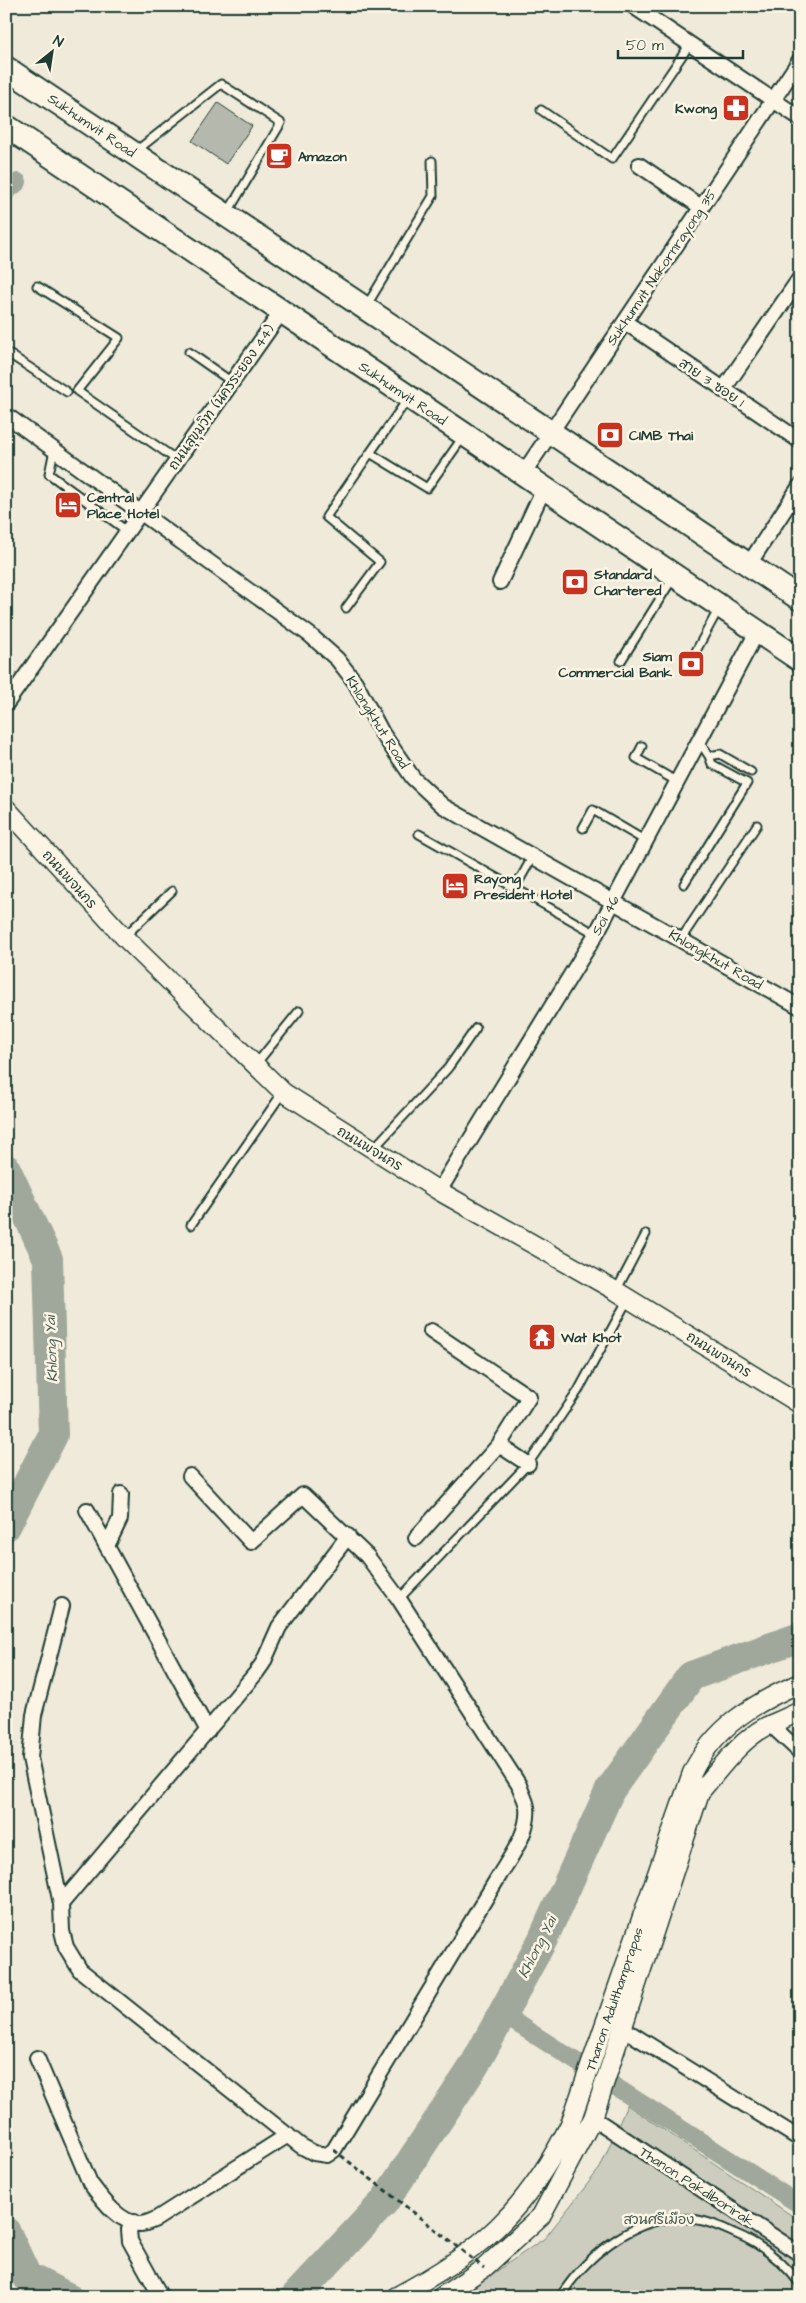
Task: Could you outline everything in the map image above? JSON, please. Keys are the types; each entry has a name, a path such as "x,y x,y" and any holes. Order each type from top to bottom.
{"main road":[{"name":"Sukhumvit Road","path":"6,68 800,599"},
{"name":"Sukhumvit Road","path":"6,126 800,660"}],"street":[{"path":"633,6 800,118"},
{"name":"Sukhumvit Nakornrayong 35","path":"523,474 800,60"},
{"path":"639,165 701,207"},
{"path":"723,390 800,278"},
{"name":"ถนนสุขุมวิท (นครระยอง 44)","path":"6,704 282,311"},
{"name":"สาย 3 ซอย 1","path":"625,322 800,441"},
{"name":"Khlongkhut Road","path":"6,415 310,635 337,659 356,682 382,733 413,778 444,806 614,900 800,1007"},
{"path":"749,564 800,486"},
{"path":"500,582 544,488"},
{"name":"Soi 46","path":"439,1191 596,934 644,840 757,632"},
{"name":"ถนนพจนกร","path":"6,808 124,937 254,1066 283,1092 439,1191 622,1295 800,1404"},
{"path":"416,1538 499,1445 530,1397 431,1331"},
{"path":"499,1445 528,1464"},
{"path":"62,1606 34,1715 30,1758 61,1904 62,1932 66,1947 80,1970 288,2135 314,2153 327,2155 334,2150 500,1876 521,1838 527,1821 527,1806 519,1785 399,1599 367,1556 348,1536 304,1495 251,1542 190,1476"},
{"path":"107,1546 120,1519 121,1494"},
{"path":"87,1510 208,1731"},
{"path":"61,1904 263,1664 279,1627 348,1536"},
{"name":"Thanon Adulthamprapas","path":"396,2297 458,2261 506,2221 526,2196 553,2156 570,2124 576,2108 692,1773 700,1756 723,1728 757,1705 800,1683"},
{"name":"Thanon Adulthamprapas","path":"441,2297 484,2268 541,2216 595,2110 700,1792 733,1753 771,1725 800,1712"},
{"path":"771,1725 800,1752"},
{"path":"622,2028 800,2140"},
{"path":"37,2058 90,2183 115,2212 134,2222 141,2224 156,2219 288,2135"},
{"name":"Thanon Pakdiborirak","path":"595,2110 800,2254"},
{"path":"134,2222 129,2230 130,2241 161,2297"}],"lane":[{"path":"540,110 612,159 690,44"},
{"path":"134,153 221,84 281,123 226,214"},
{"path":"365,307 433,196 432,161"},
{"path":"37,286 119,338 77,391 177,460"},
{"path":"6,352 67,392"},
{"path":"189,352 232,382"},
{"path":"346,608 380,562 326,516 409,397"},
{"path":"370,454 427,488 465,435"},
{"path":"54,450 49,474 128,531"},
{"path":"621,661 675,575"},
{"path":"696,651 720,606"},
{"path":"684,884 747,783 712,764 699,741"},
{"path":"642,746 636,758 676,781"},
{"path":"709,756 720,754 751,772"},
{"path":"583,828 593,810 644,840"},
{"path":"681,939 757,825"},
{"path":"419,834 596,934"},
{"path":"515,888 534,856"},
{"path":"124,937 172,891"},
{"path":"254,1066 298,1011"},
{"path":"373,1149 448,1068 476,1028"},
{"path":"191,1225 283,1092"},
{"path":"399,1599 528,1464 578,1391 622,1295 646,1234"},
{"path":"560,2297 574,2276 602,2248 648,2224 672,2220 698,2220 749,2240 789,2269 800,2284"}],"path":[{"path":"334,2150 484,2268"}],"green space":[{"name":"สวนศรีเมือง","path":"627,2105 800,2221 800,2297 459,2297 545,2238 600,2168"}],"building":[{"path":"218,103 252,126 226,164 192,141"}],"waterway":[{"path":"6,192 18,182"},
{"name":"Khlong Yai","path":"6,1169 48,1259 53,1435 6,1526"},
{"name":"Khlong Yai","path":"295,2297 384,2202 474,2066 542,1941 610,1790 691,1676 800,1637"},
{"path":"502,2014 800,2205"},
{"name":"Khlong Yai","path":"6,2232 27,2277 67,2297"}],"place":[{"name":"Kwong","path":"736,108"},
{"name":"Amazon","path":"279,156"},
{"name":"CIMB Thai","path":"610,435"},
{"name":"Central Place Hotel","path":"68,505"},
{"name":"Standard Chartered","path":"575,582"},
{"name":"Siam Commercial Bank","path":"691,664"},
{"name":"Rayong President Hotel","path":"455,886"},
{"name":"Wat Khot","path":"542,1337"}]}
